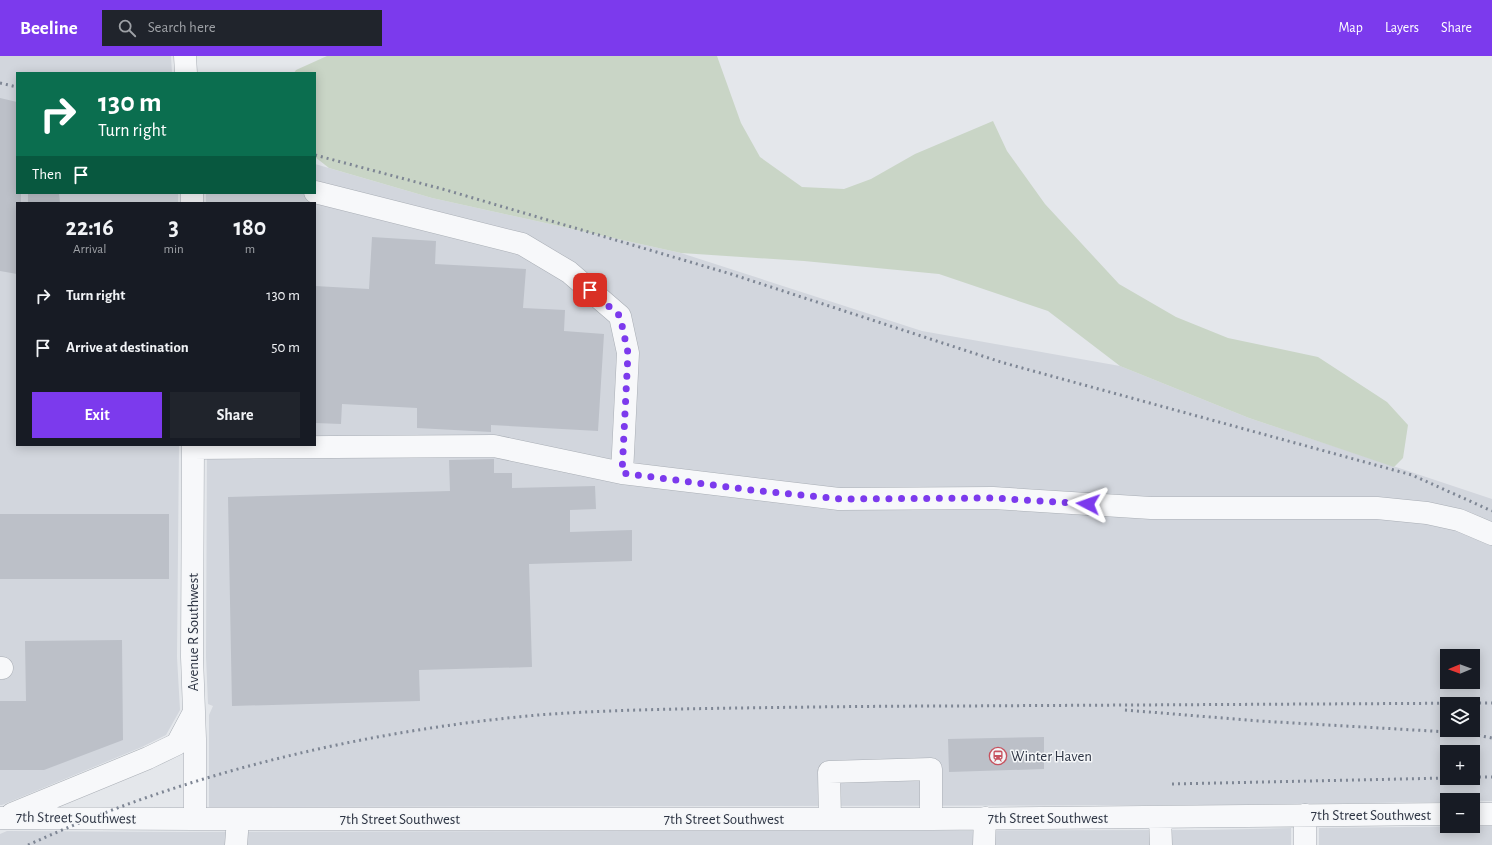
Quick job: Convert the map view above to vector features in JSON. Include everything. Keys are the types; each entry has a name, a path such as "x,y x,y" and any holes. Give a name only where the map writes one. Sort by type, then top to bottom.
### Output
{"street":[{"path":"185,56 186,72"},
{"path":"316,192 522,244 569,272 620,316 628,353 622,473"},
{"path":"193,446 494,446 622,473 751,490 840,499 993,498 1151,508 1377,508 1427,513 1459,520 1492,534"},
{"name":"Avenue R Southwest","path":"193,446 192,657 195,819"},
{"path":"2,818 148,758 177,744 194,712"},
{"path":"830,819 829,772 931,769 931,819"},
{"name":"7th Street Southwest","path":"2,818 931,819 1160,818 1440,814"},
{"path":"1480,814 1492,814"},
{"path":"1305,815 1305,845"},
{"path":"984,845 985,818"},
{"path":"1160,818 1161,845"},
{"path":"236,845 238,819"}],"shaded area":[{"path":"0,56 171,56 172,72 16,72 16,194 178,194 178,202 16,202 16,446 179,446 177,657 180,710 166,735 142,747 0,805"},
{"path":"316,164 432,198 681,253 922,331 1120,366 1249,418 1492,499 1492,801 1480,801 1480,793 1440,793 1440,802 1206,805 209,807 209,715 213,706 208,704 206,657 207,446 316,446 316,202 206,202 206,194 316,194"},
{"path":"1480,826 1492,826 1492,845 1319,845 1319,828 1440,827 1440,833 1480,833"},
{"path":"1291,828 1291,845 0,845 0,834 7,831 1206,830"}],"green space":[{"path":"327,56 717,56 741,123 760,157 802,187 844,189 871,179 915,154 993,121 1007,151 1045,204 1119,284 1176,317 1228,338 1318,357 1387,402 1408,425 1403,458 1394,467 1249,418 1120,366 1048,311 939,274 804,261 681,253 432,198 329,168 316,158 316,72 295,72 296,70"}],"building":[{"path":"0,98 16,102 16,194 21,194 21,202 16,202 16,274 0,271"},
{"path":"28,194 59,194 60,202 28,202"},
{"path":"372,237 436,241 435,264 526,269 523,308 565,310 564,331 604,334 598,431 491,425 491,432 417,428 417,408 342,404 341,424 316,423 316,286 369,289"},
{"path":"494,459 494,473 512,473 512,488 595,486 596,509 570,510 570,532 632,530 632,561 529,564 532,667 419,670 420,701 232,706 228,497 450,491 449,460"},
{"path":"0,514 169,514 169,579 0,579"},
{"path":"122,640 123,740 44,770 0,770 0,701 26,701 25,641"},
{"path":"1044,737 1044,769 949,772 948,739"}],"railway":[{"path":"0,83 16,87"},
{"path":"316,155 446,190 731,274 1004,363 1412,475 1492,511"},
{"path":"28,845 89,819 151,796 214,776 277,759 342,744 407,732 472,722 538,715 638,710 793,707 1492,703"},
{"path":"1125,710 1259,721 1466,733 1492,738"},
{"path":"1480,777 1492,777"},
{"path":"1172,784 1440,778"}],"place":[{"name":"Winter Haven","path":"998,756"}],"route":[{"path":"590,290 620,316 628,353 622,473 751,490 840,499 993,498 1088,504"}]}
